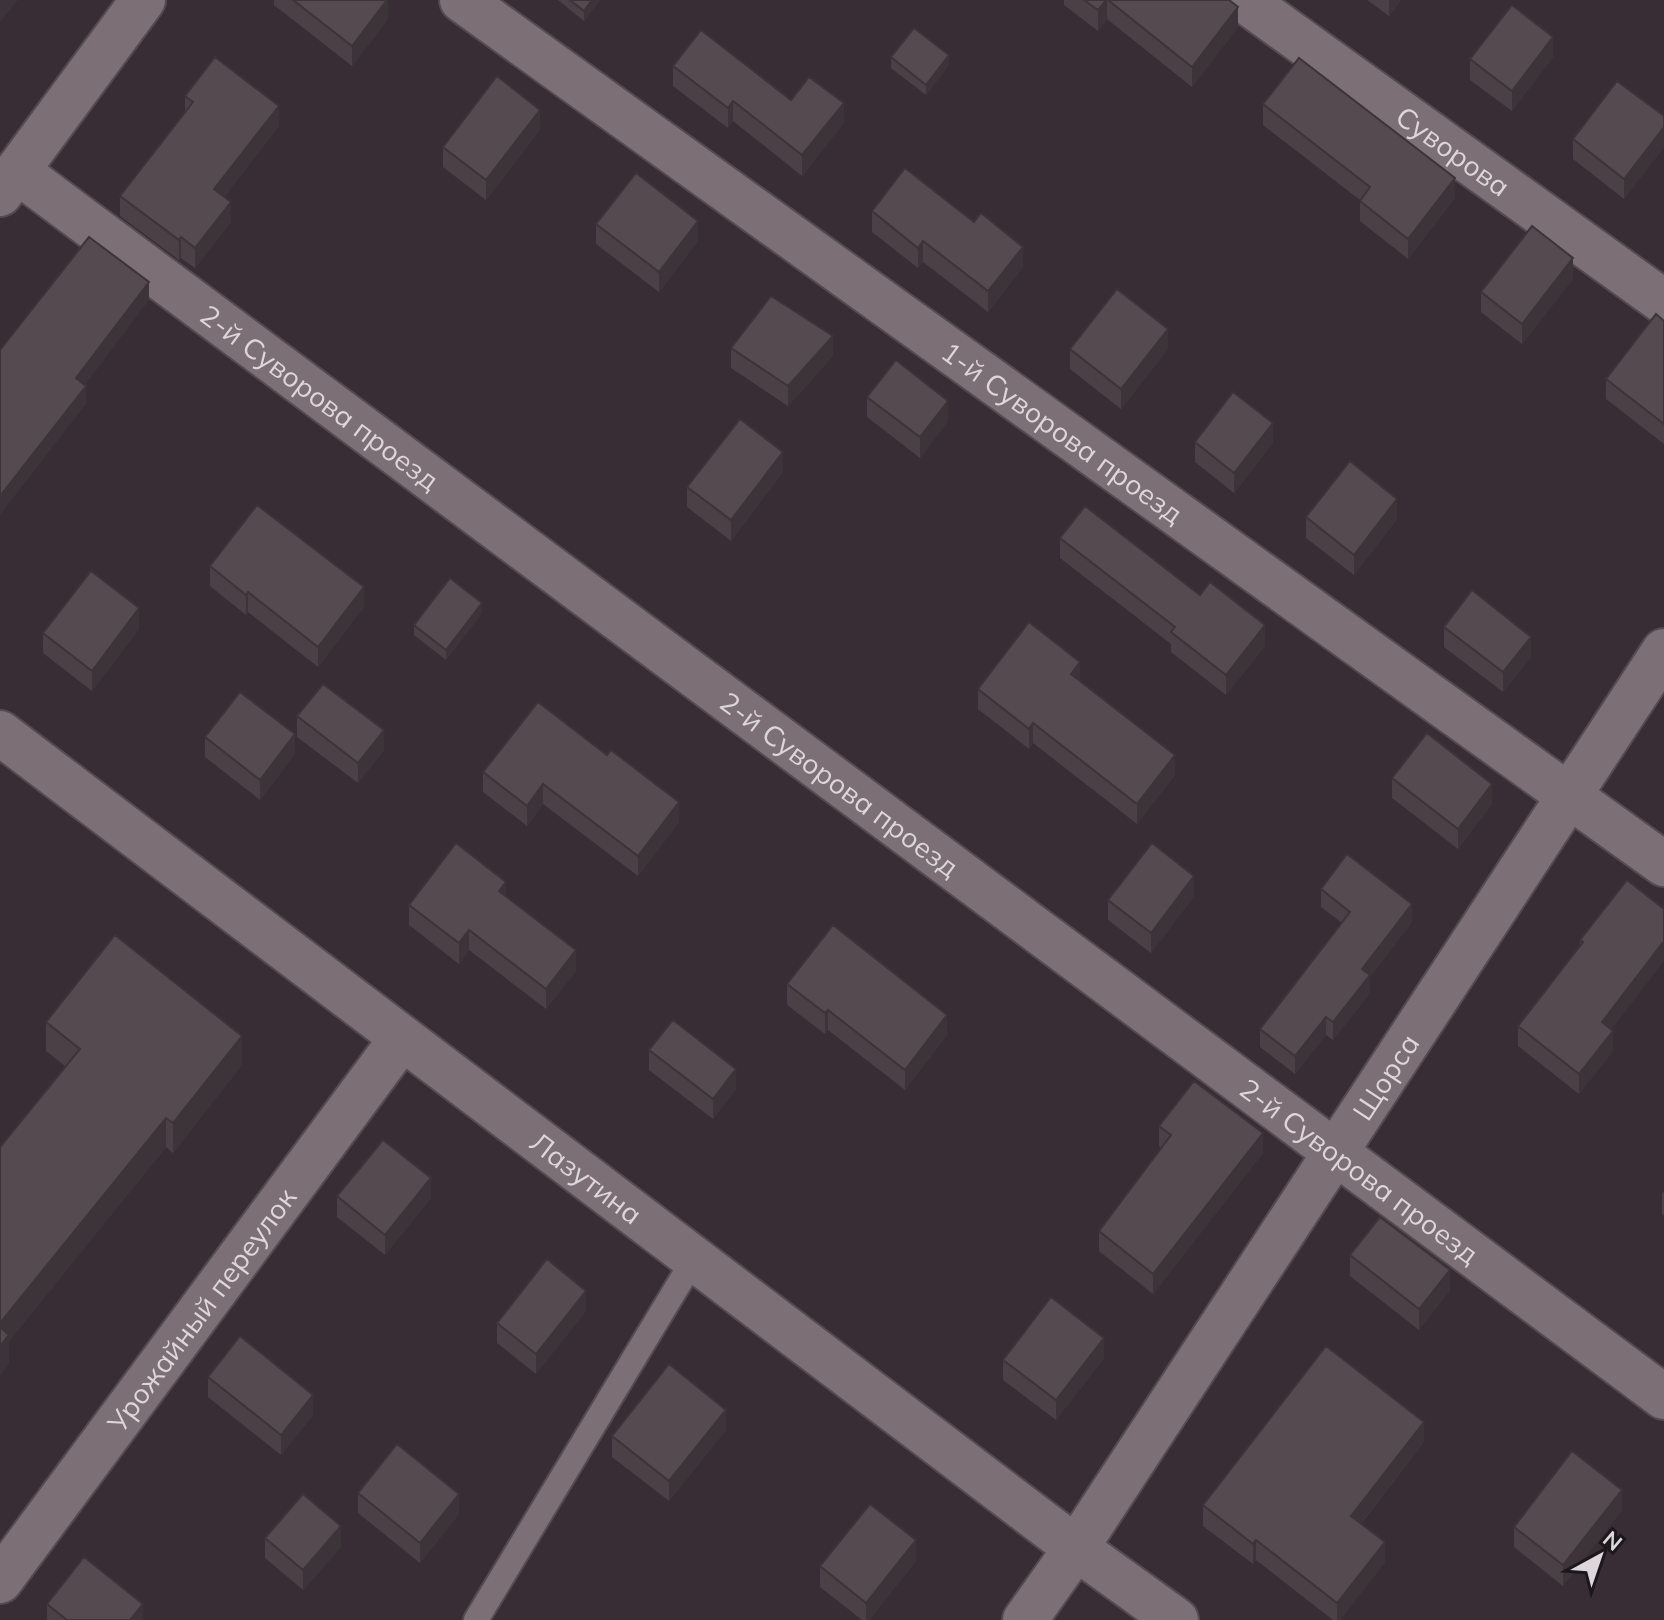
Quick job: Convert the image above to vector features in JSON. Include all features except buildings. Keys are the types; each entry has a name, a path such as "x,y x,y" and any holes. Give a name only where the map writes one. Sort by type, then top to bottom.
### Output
{"street":[{"path":"9,183 143,0"},
{"name":"1-й Суворова проезд","path":"462,0 1664,864"},
{"name":"Суворова","path":"1244,0 1664,302"},
{"name":"2-й Суворова проезд","path":"9,183 1335,1152 1664,1397"},
{"name":"Щорса","path":"1025,1620 1076,1548 1664,651"},
{"name":"Лазутина","path":"0,733 1076,1548 1176,1620"},
{"name":"Урожайный переулок","path":"0,1581 402,1038"}],"lane":[{"path":"476,1620 694,1259"}]}
